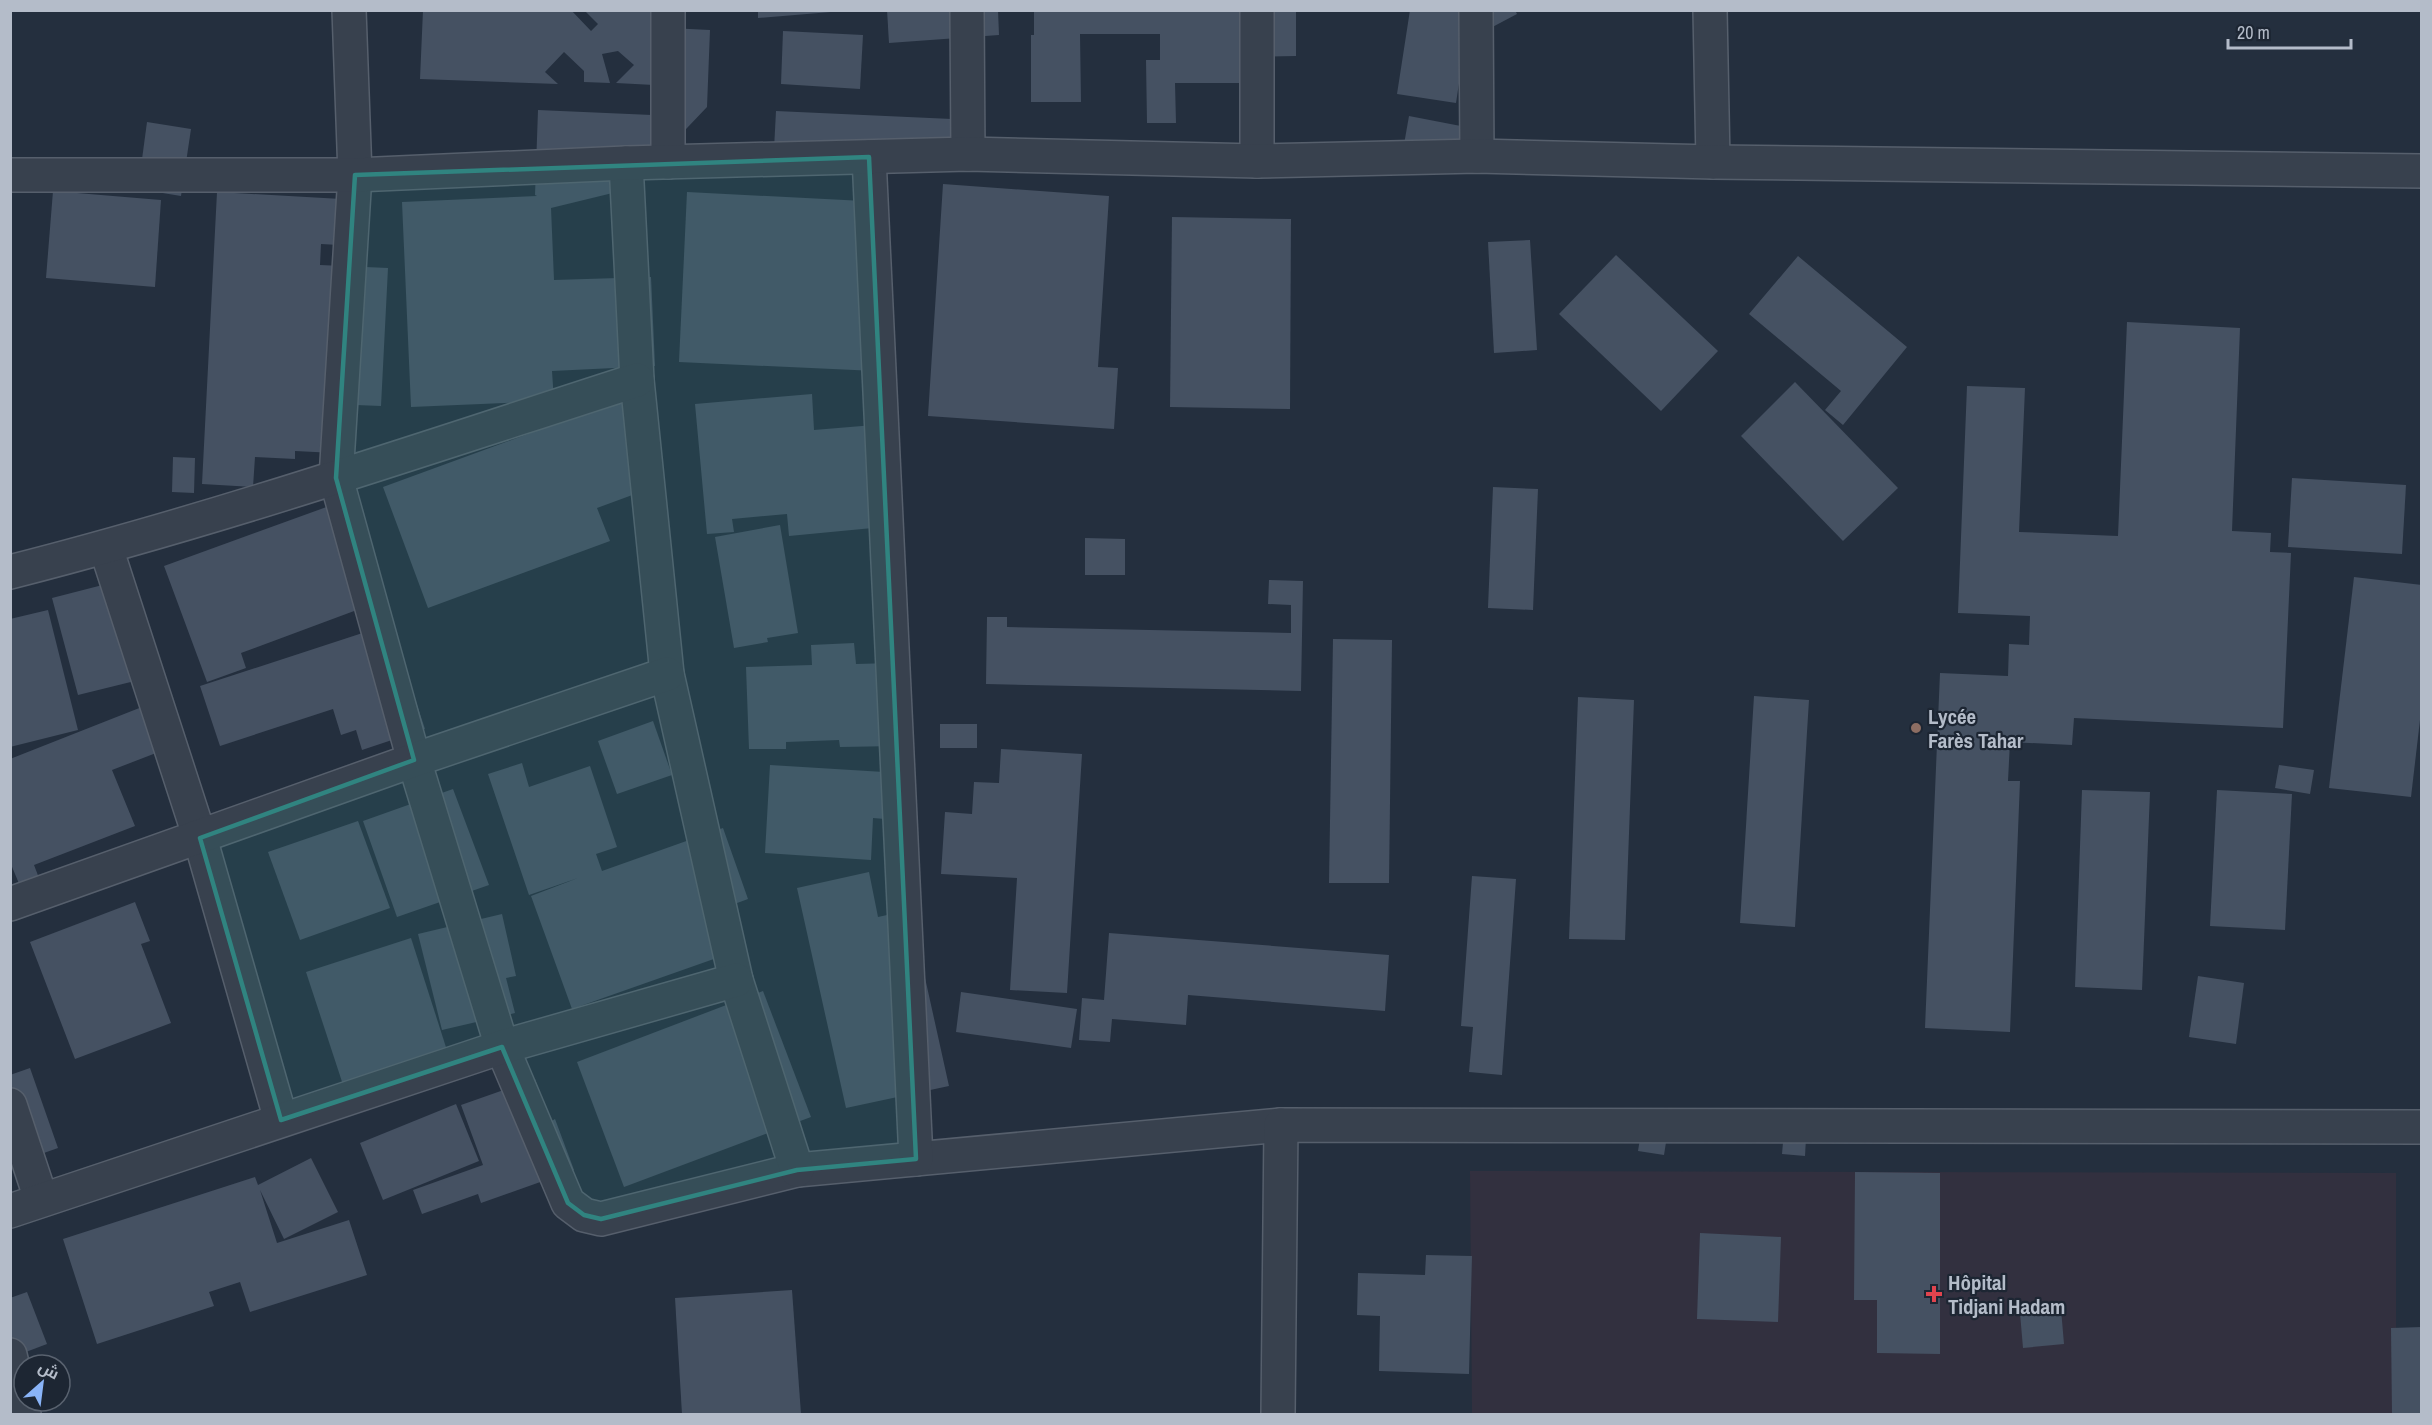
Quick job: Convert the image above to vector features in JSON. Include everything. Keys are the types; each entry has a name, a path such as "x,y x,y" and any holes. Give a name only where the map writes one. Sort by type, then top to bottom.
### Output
{"street":[{"path":"349,10 355,175 336,478 414,760 502,1047 568,1203 584,1215 601,1219 797,1170 1281,1125 2421,1127"},
{"path":"668,10 668,162"},
{"path":"967,10 968,154"},
{"path":"1257,10 1257,161"},
{"path":"1476,10 1477,156"},
{"path":"1710,10 1713,162"},
{"path":"10,175 355,175 626,163 968,154 1257,161 1477,156 1713,162 2421,171"},
{"path":"869,157 916,1159"},
{"path":"626,163 637,380 667,674 736,980 797,1170"},
{"path":"10,572 106,548 336,478 637,380"},
{"path":"106,548 200,838 281,1120"},
{"path":"10,904 414,760 667,674"},
{"path":"10,1210 502,1047 736,980"},
{"path":"10,1105 40,1199"},
{"path":"1278,1414 1281,1125"},
{"path":"10,1355 24,1414"}],"highlighted area":[{"path":"869,157 916,1159 797,1170 601,1219 584,1215 568,1203 502,1047 281,1120 200,838 414,760 336,478 355,175"}],"shaded area":[{"name":"Hôpital Tidjani Hadam","path":"1470,1171 2396,1173 2396,1414 1472,1414"}],"building":[{"path":"423,10 571,10 591,31 598,24 584,10 685,10 669,28 710,30 707,107 629,189 551,208 554,280 651,277 655,366 552,371 554,401 411,407 402,202 537,196 535,195 538,110 652,115 654,85 616,83 634,65 618,51 602,54 610,83 584,82 584,71 564,52 545,72 558,84 420,79"},
{"path":"758,10 831,10 831,12 758,18"},
{"path":"887,10 998,10 999,35 889,43"},
{"path":"1034,10 1296,10 1296,56 1241,57 1241,83 1175,83 1176,123 1147,123 1146,60 1160,60 1160,34 1080,34 1081,102 1031,102 1031,35 1034,35"},
{"path":"1410,10 1515,10 1517,14 1483,32 1467,30 1456,103 1397,94"},
{"path":"783,31 863,35 860,89 781,84"},
{"path":"776,111 974,120 972,158 774,149"},
{"path":"1409,116 1466,127 1460,161 1403,150"},
{"path":"147,122 191,129 181,196 138,189"},
{"path":"943,184 1109,196 1098,367 1118,368 1114,429 928,416"},
{"path":"53,191 161,200 155,287 46,278"},
{"path":"217,192 359,200 356,246 321,244 320,265 388,268 381,406 356,405 354,454 295,451 295,459 255,457 253,487 202,484"},
{"path":"687,192 883,202 876,371 679,362"},
{"path":"1172,217 1291,219 1290,409 1170,407"},
{"path":"1530,240 1537,350 1494,353 1488,242"},
{"path":"1616,255 1718,351 1661,411 1559,314"},
{"path":"1798,256 1907,347 1843,425 1825,410 1841,391 1749,314"},
{"path":"2127,322 2240,328 2232,531 2271,533 2270,552 2291,553 2283,728 2074,718 2072,745 2010,742 2008,781 2020,781 2010,1032 1925,1028 1940,673 2008,676 2009,644 2029,645 2030,616 1958,613 1967,386 2025,388 2019,532 2118,536"},
{"path":"1795,382 1898,488 1843,541 1741,436"},
{"path":"812,394 814,430 874,425 883,527 789,536 787,514 732,519 734,532 707,534 695,404"},
{"path":"621,400 654,487 597,508 610,541 428,608 383,487"},
{"path":"173,457 195,458 194,493 172,492"},
{"path":"2292,478 2406,485 2402,554 2288,547"},
{"path":"1493,487 1538,489 1533,610 1488,608"},
{"path":"343,501 381,601 241,653 246,668 207,682 164,566"},
{"path":"780,525 798,633 767,638 768,642 734,648 715,537"},
{"path":"1085,538 1125,539 1125,575 1085,575"},
{"path":"2354,577 2422,585 2422,703 2411,797 2329,788"},
{"path":"122,580 147,678 78,695 52,598"},
{"path":"1269,580 1303,581 1301,691 986,684 987,617 1007,617 1007,627 1291,633 1291,605 1268,604"},
{"path":"48,610 78,730 10,747 10,619"},
{"path":"390,624 425,729 362,750 356,730 341,735 333,709 220,746 200,686"},
{"path":"1333,639 1392,640 1389,883 1329,883"},
{"path":"854,643 856,664 893,663 896,746 840,747 839,740 786,742 786,749 749,749 746,667 812,665 811,645"},
{"path":"1754,696 1809,700 1795,927 1740,923"},
{"path":"1578,697 1634,700 1625,940 1569,939"},
{"path":"152,703 169,748 112,770 135,826 34,865 39,878 20,886 10,862 10,759"},
{"path":"653,721 672,775 617,794 598,741"},
{"path":"940,724 977,724 977,748 940,748"},
{"path":"1001,749 1082,754 1067,993 1010,990 1017,878 941,874 945,812 972,814 974,782 999,783"},
{"path":"522,763 529,787 590,766 617,847 596,854 602,871 723,828 748,899 729,906 745,948 572,1009 531,896 578,878 529,895 488,774"},
{"path":"770,765 900,773 897,820 873,818 871,860 765,853"},
{"path":"2279,765 2314,770 2310,794 2275,788"},
{"path":"453,789 489,885 397,917 363,821"},
{"path":"2082,790 2150,792 2142,990 2075,987"},
{"path":"2217,790 2292,794 2285,930 2210,926"},
{"path":"358,821 390,908 300,940 268,852"},
{"path":"869,872 878,917 910,910 949,1086 846,1108 797,888"},
{"path":"1472,876 1516,879 1502,1075 1469,1072 1473,1027 1461,1026"},
{"path":"135,902 150,941 141,944 171,1023 75,1059 30,942"},
{"path":"502,914 516,976 506,978 515,1013 442,1030 418,934"},
{"path":"1109,933 1389,955 1385,1011 1188,995 1186,1025 1112,1019 1110,1042 1079,1040 1082,998 1104,1000"},
{"path":"411,938 452,1066 348,1100 306,972"},
{"path":"2198,976 2244,983 2236,1044 2189,1037"},
{"path":"763,991 811,1117 624,1187 577,1062"},
{"path":"961,992 1077,1009 1071,1048 956,1032"},
{"path":"30,1068 58,1148 10,1165 10,1075"},
{"path":"535,1079 550,1122 555,1119 574,1170 481,1203 478,1194 422,1214 413,1190 483,1165 461,1105"},
{"path":"456,1104 479,1161 383,1200 360,1143"},
{"path":"1643,1119 1669,1123 1664,1155 1638,1151"},
{"path":"1785,1119 1807,1121 1805,1156 1782,1154"},
{"path":"311,1158 338,1212 284,1239 260,1190 277,1243 349,1220 367,1275 250,1312 240,1282 209,1292 214,1306 97,1344 63,1239 255,1177 258,1185"},
{"path":"1855,1172 1940,1173 1940,1354 1877,1353 1877,1300 1854,1300"},
{"path":"1700,1233 1781,1237 1778,1322 1697,1319"},
{"path":"1426,1255 1472,1256 1469,1374 1379,1371 1380,1316 1357,1315 1358,1273 1425,1275"},
{"path":"792,1290 801,1414 682,1414 675,1298"},
{"path":"27,1292 47,1344 23,1353 12,1353 10,1358 10,1298"},
{"path":"2061,1309 2064,1344 2023,1348 2020,1313"},
{"path":"2422,1327 2422,1414 2392,1414 2391,1328"}],"place":[{"name":"Lycée Farès Tahar","path":"1916,728"},
{"name":"Hôpital Tidjani Hadam","path":"1934,1294"}]}
